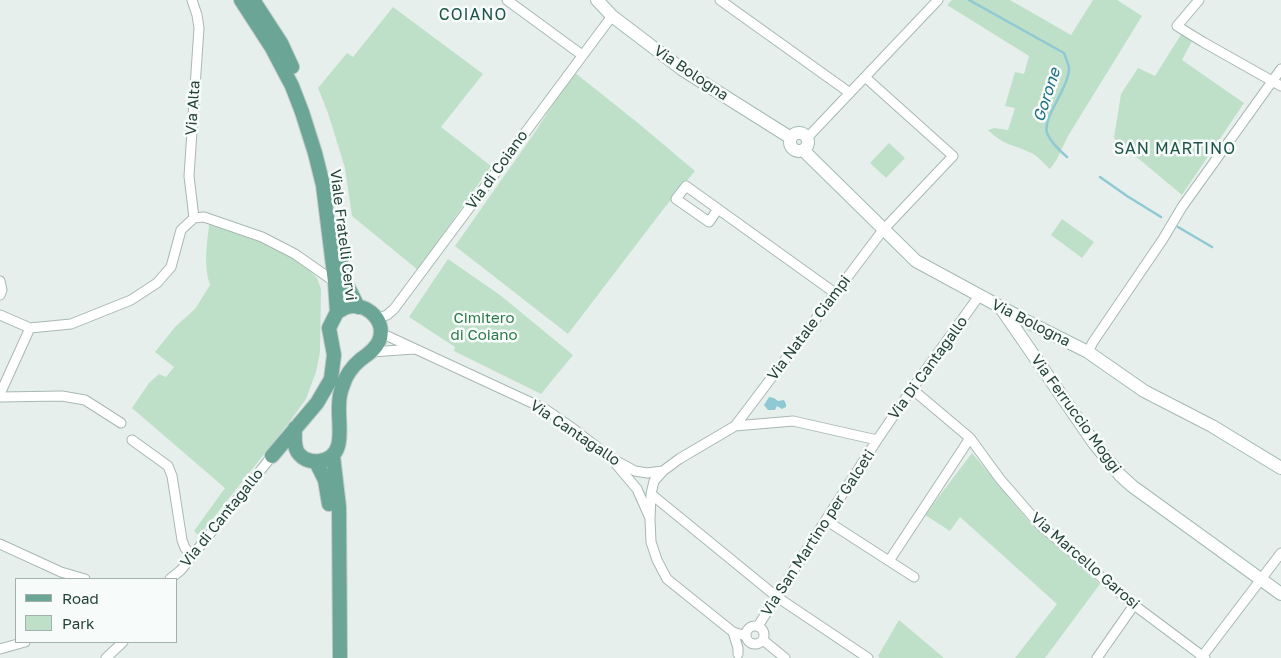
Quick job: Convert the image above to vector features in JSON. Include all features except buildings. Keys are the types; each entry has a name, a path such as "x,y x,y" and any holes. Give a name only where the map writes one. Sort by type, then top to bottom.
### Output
{"main road":[{"name":"Viale Fratelli Cervi","path":"241,0 272,48 288,78 307,128 323,186 335,282 337,312 329,328 334,355 331,379 317,403 272,456"},
{"name":"Viale Fratelli Cervi","path":"253,0 284,51 300,84 315,126 323,152 335,213 343,277 358,307"},
{"name":"Viale Fratelli Cervi","path":"337,312 348,307 358,307 378,318"},
{"path":"295,428 294,443 298,454 306,460 316,462 326,460 338,450 340,442 339,406 344,383 350,371 378,343 381,333 378,318"},
{"path":"272,456 298,454"},
{"path":"332,456 339,507 340,658"},
{"path":"316,462 328,491 332,534 331,658"}],"street":[{"name":"Via Alta","path":"192,0 197,16 198,28 189,176 194,218"},
{"path":"507,0 582,55"},
{"name":"Via Bologna","path":"597,0 612,16 683,70 791,138 792,147 797,150 805,144 883,230 916,261 1088,352 1144,391 1212,426 1281,468"},
{"path":"720,0 850,93"},
{"path":"805,144 850,93 938,0"},
{"path":"1199,0 1177,26 1281,86"},
{"name":"Via di Coiano","path":"378,318 387,315 394,309 612,16"},
{"path":"1088,352 1182,207 1281,69"},
{"name":"Via Natale Ciampi","path":"735,426 883,230 953,156 865,77"},
{"path":"718,209 709,222 676,199 686,186 835,293"},
{"path":"0,315 30,328 71,324 131,300 157,283 171,267 181,230 194,218 204,217 262,237 295,254 335,282"},
{"path":"0,281 2,290 0,295"},
{"name":"Via Di Cantagallo","path":"877,440 980,296"},
{"name":"Via Ferruccio Moggi","path":"1000,306 1094,443 1120,475 1132,486 1281,594"},
{"path":"1022,339 1025,329 1032,324"},
{"path":"30,328 0,396 62,396 85,400 121,424"},
{"name":"Via Cantagallo","path":"381,333 545,410 611,458 635,471 647,473 663,471"},
{"name":"Via Cantagallo","path":"371,352 418,349"},
{"name":"Via Marcello Garosi","path":"912,389 970,438 1000,479 1039,524 1134,605 1203,657"},
{"path":"785,658 760,642 752,643 733,632 667,579 657,560 652,542 650,519 651,494 654,481 663,471 679,459 735,426 793,421 877,440"},
{"path":"889,561 970,438"},
{"path":"132,440 168,466 172,476 182,540 185,548 192,556"},
{"name":"Via San Martino per Galceti","path":"758,626 877,440"},
{"name":"Via di Cantagallo","path":"171,578 181,570 272,456"},
{"path":"611,458 637,489 650,519"},
{"path":"651,494 778,597 868,658"},
{"path":"826,521 914,577"},
{"path":"0,544 61,572 82,578"},
{"path":"1203,657 1281,553"},
{"path":"177,578 181,570"},
{"path":"1097,658 1134,605"},
{"path":"737,656 749,628 758,626 764,632 760,642"},
{"path":"733,632 737,656"},
{"path":"760,642 780,658"},
{"path":"0,649 21,643"},
{"path":"106,658 122,643"}],"green space":[{"path":"952,0 1010,0 1071,35 1093,0 1117,0 1142,16 1068,136 1050,169 1034,154 1004,142 988,130 994,128 1008,130 1015,108 1005,106 1015,72 1024,74 1029,56 947,5"},
{"path":"393,7 483,74 441,127 491,166 418,270 352,216 345,168 318,88 347,53 353,57"},
{"path":"1182,33 1192,41 1182,60 1244,103 1182,195 1114,138 1121,94 1138,68 1155,76"},
{"path":"574,72 695,171 665,207 568,334 455,246 533,135"},
{"path":"889,143 905,158 886,178 870,163"},
{"path":"1062,219 1094,242 1082,258 1051,235"},
{"path":"212,223 275,247 309,268 317,278 321,289 320,352 316,372 306,399 199,536 194,531 225,488 132,408 149,383 159,374 166,377 174,367 155,352 175,327 195,309 210,285 206,255 209,225"},
{"name":"Cimitero di Coiano","path":"448,259 500,295 573,355 541,394 454,351 455,347 409,317"},
{"path":"972,453 1031,524 1100,584 1045,658 1015,658 1057,604 960,517 950,531 925,515"},
{"path":"899,620 944,658 880,658 878,656"}],"water":[{"path":"769,397 778,401 784,400 786,407 782,409 777,406 775,410 768,410 764,405"}],"waterway":[{"name":"Gorone","path":"969,0 1064,53 1069,68 1068,76 1048,119 1047,133 1067,157"},
{"name":"Gorone","path":"1100,177 1161,217"},
{"name":"Gorone","path":"1178,227 1212,247"}],"district":[{"name":"COIANO","path":"473,15"},
{"name":"SAN MARTINO","path":"1175,149"}]}
